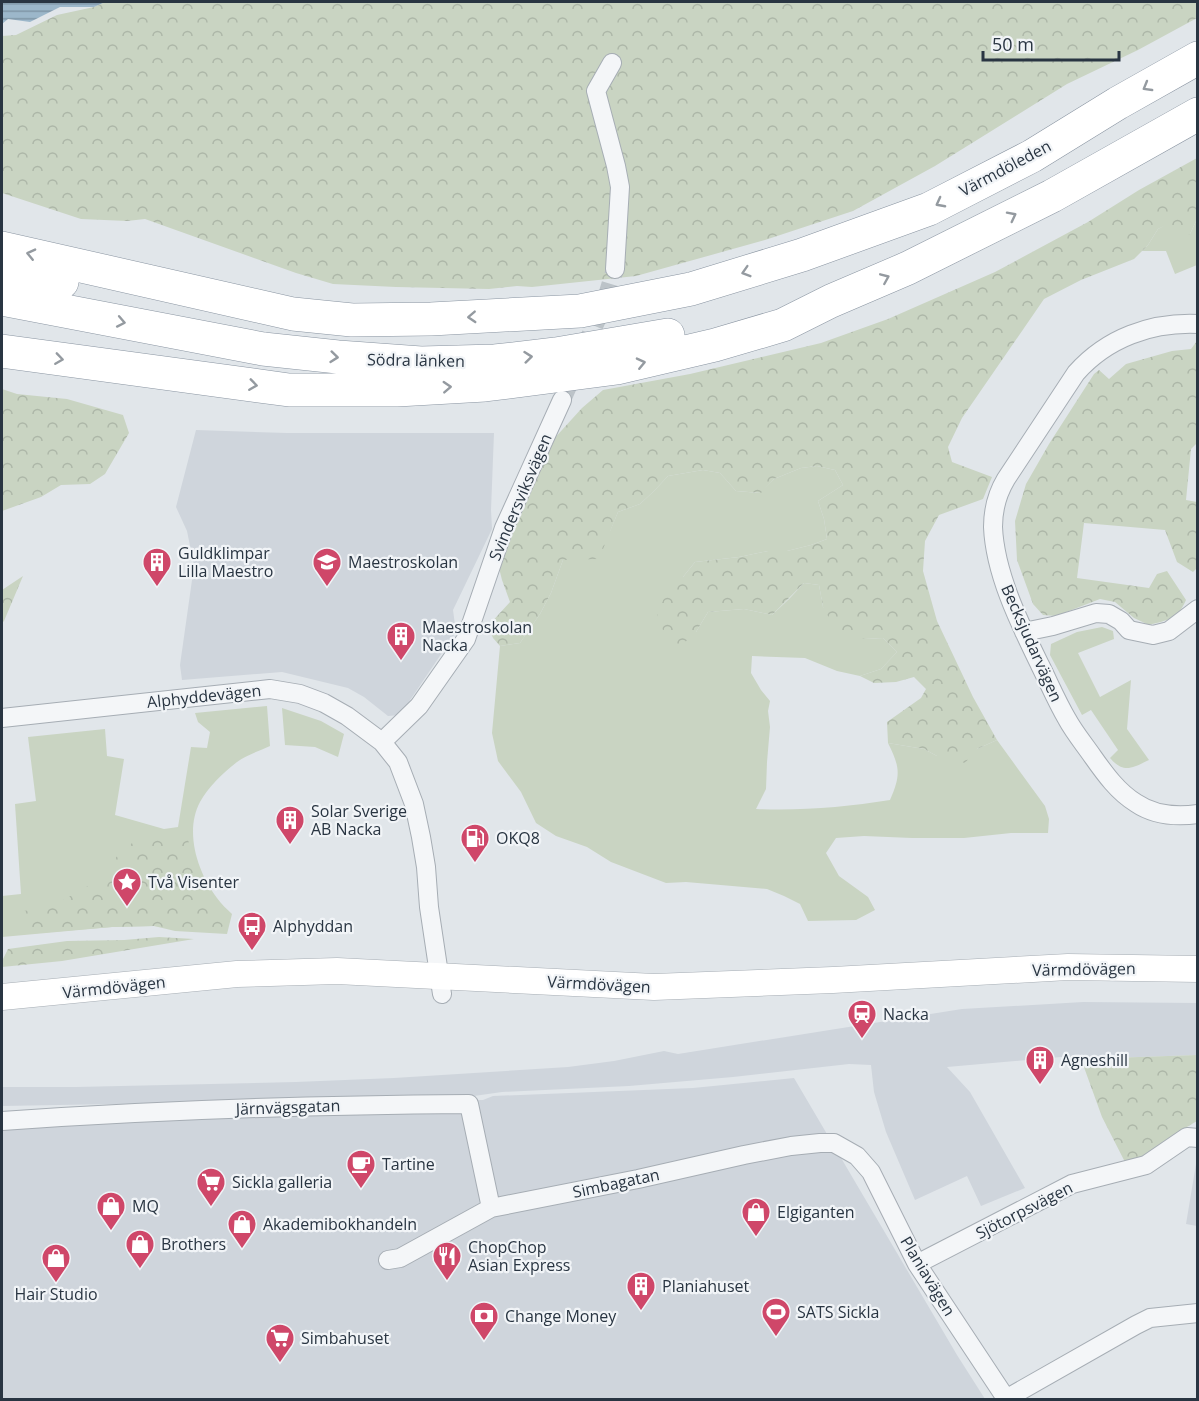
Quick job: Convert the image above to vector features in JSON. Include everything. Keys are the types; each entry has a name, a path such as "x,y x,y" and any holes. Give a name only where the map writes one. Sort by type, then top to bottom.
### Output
{"highway":[{"name":"Värmdöleden","path":"293,314 352,320 431,319 580,311 690,289 802,255 929,209 1032,156 1197,58"},
{"path":"2,351 289,390 397,390 485,385 617,368 783,325 831,301 908,268 1041,201 1197,114"},
{"path":"2,248 293,314"},
{"path":"2,272 190,303 293,314"},
{"name":"Södra länken","path":"2,299 263,349 421,363 495,360 556,354 698,330 831,301"}],"main road":[{"name":"Värmdövägen","path":"2,997 237,974 337,971 441,985 654,987 1068,967 1197,969"}],"street":[{"path":"612,63 596,91 620,187 615,269"},
{"name":"Becksjudarvägen","path":"1197,324 1175,323 1136,333 1120,339 1088,360 1076,373 1005,479 997,497 994,513 994,537 1015,611 1068,721 1104,772 1122,792 1143,808 1165,815 1197,814"},
{"name":"Svindersviksvägen","path":"382,742 419,706 466,639 504,528 562,400"},
{"path":"1024,632 1096,613 1109,614 1129,630 1153,636 1169,631 1197,609"},
{"name":"Alphyddevägen","path":"2,718 270,689 300,694 324,703 346,716 382,742 398,762 414,804 426,867 429,907 441,985"},
{"name":"Järnvägsgatan","path":"2,1121 220,1109 469,1104 491,1208"},
{"name":"Sjötorpsvägen","path":"917,1264 1072,1184 1146,1165 1187,1137 1197,1138"},
{"name":"Simbagatan","path":"388,1260 400,1258 491,1208 791,1146 834,1143 852,1153"},
{"name":"Planiavägen","path":"852,1153 871,1172 917,1264 1006,1399 1150,1318 1197,1313"}],"shaded area":[{"name":"Maestroskolan","path":"196,430 287,433 494,433 492,529 453,610 456,632 400,715 388,716 364,697 348,688 282,672 182,680 180,665 194,566 187,531 176,507"},
{"path":"1083,1002 1197,1003 1197,1055 1081,1059 1061,1057 947,1067 970,1092 1025,1188 981,1206 967,1176 915,1200 886,1132 874,1092 871,1065 849,1064 733,1077 629,1086 502,1092 460,1098 2,1106 2,1087 296,1082 568,1067 664,1051 678,1054 962,1009"},
{"path":"794,1078 985,1399 2,1399 2,1113 257,1104 483,1100 493,1096 693,1088"},
{"path":"1197,1158 1197,1226 1186,1224"}],"green space":[{"path":"105,2 1197,2 1197,18 1138,50 1067,84 935,166 853,211 765,240 636,276 489,289 333,284 145,219 127,221 81,219 2,193 2,36 16,35 57,15 94,7"},
{"path":"1197,158 1197,219 1190,234 1179,238 1169,224 1158,229 1148,245 1134,259 1081,280 1044,299 962,418 948,447 952,462 992,477 983,499 939,515 925,541 923,571 937,621 973,697 997,740 977,749 965,763 937,756 924,749 888,743 887,722 921,698 926,689 914,677 896,682 874,683 860,676 881,669 897,652 883,638 865,639 835,629 823,607 819,585 804,583 772,615 744,609 708,612 696,632 682,645 667,641 657,614 664,598 695,562 768,551 787,551 827,539 818,501 843,485 835,470 817,466 801,468 774,479 761,493 736,491 720,473 703,470 668,476 640,504 618,512 599,559 563,560 551,593 520,643 500,646 493,638 488,626 510,602 497,560 552,441 582,408 603,390 690,374 821,343 888,319 995,272 1088,222"},
{"path":"1197,219 1197,265 1175,274 1166,251 1142,251 1158,229 1169,223 1190,234"},
{"path":"1197,341 1197,443 1191,449 1186,500 1197,502 1197,568 1193,572 1177,562 1165,530 1084,523 1077,578 1149,588 1157,574 1167,571 1186,600 1183,606 1172,618 1149,625 1134,618 1115,602 1100,599 1056,616 1043,615 1033,604 1017,560 1015,521 1026,484 1094,374 1099,370 1109,379 1126,364 1172,351 1191,349"},
{"path":"2,389 17,394 67,399 123,415 129,433 105,474 90,484 61,485 41,497 2,511"},
{"path":"817,466 835,470 843,485 818,501 827,539 787,551 768,551 695,562 683,577 696,632 708,612 744,609 772,615 804,583 819,585 823,607 865,639 883,638 897,652 881,669 860,676 837,671 805,658 752,656 751,673 770,701 766,789 756,809 823,808 890,800 898,771 888,743 924,749 937,756 977,749 997,740 1045,806 1049,819 1048,833 1011,833 964,838 864,836 836,838 826,853 839,876 868,897 875,910 856,920 808,921 800,904 767,889 686,882 666,883 611,862 587,847 556,836 536,823 521,792 498,761 492,733 500,646 520,643 551,593 563,560 610,531 618,512 640,504 668,476 703,470 720,473 736,491 760,493 774,479 801,468"},
{"path":"23,576 4,621 2,623 2,590"},
{"path":"1102,627 1113,631 1114,639 1078,653 1100,697 1131,680 1127,729 1149,760 1133,767 1124,768 1110,758 1118,750 1091,710 1082,715 1050,655 1051,644 1077,632"},
{"path":"267,706 270,746 241,760 216,780 200,802 195,814 193,839 199,865 210,888 232,914 227,934 175,931 154,926 112,927 2,937 2,896 21,894 15,804 36,801 28,737 105,729 107,756 124,759 115,815 164,829 178,827 191,747 207,748 210,732 198,722 195,713"},
{"path":"282,708 321,721 344,734 338,757 315,747 285,745"},
{"path":"141,837 188,838 192,862 199,882 210,900 228,916 220,931 154,926 15,935 21,911 48,909 98,880 122,850"},
{"path":"159,937 194,939 62,961 2,967 2,961 8,949 67,941"},
{"path":"1197,1055 1197,1121 1175,1134 1148,1157 1126,1164 1102,1117 1081,1059"}],"water":[{"path":"2,2 105,2 94,7 60,7 30,22 8,19 2,24"}],"tunnel":[{"path":"562,400 606,299 615,269"}],"place":[{"name":"Guldklimpar Lilla Maestro","path":"157,588"},
{"name":"Maestroskolan","path":"327,588"},
{"name":"Maestroskolan Nacka","path":"401,662"},
{"name":"Solar Sverige AB Nacka","path":"290,846"},
{"name":"OKQ8","path":"475,864"},
{"name":"Två Visenter","path":"127,908"},
{"name":"Alphyddan","path":"252,952"},
{"name":"Nacka","path":"862,1040"},
{"name":"Agneshill","path":"1040,1086"},
{"name":"Tartine","path":"361,1190"},
{"name":"Sickla galleria","path":"211,1208"},
{"name":"MQ","path":"111,1232"},
{"name":"Elgiganten","path":"756,1238"},
{"name":"Akademibokhandeln","path":"242,1250"},
{"name":"Brothers","path":"140,1270"},
{"name":"ChopChop Asian Express","path":"447,1282"},
{"name":"Hair Studio","path":"56,1284"},
{"name":"Planiahuset","path":"641,1312"},
{"name":"SATS Sickla","path":"776,1338"},
{"name":"Change Money","path":"484,1342"},
{"name":"Simbahuset","path":"280,1364"}]}
